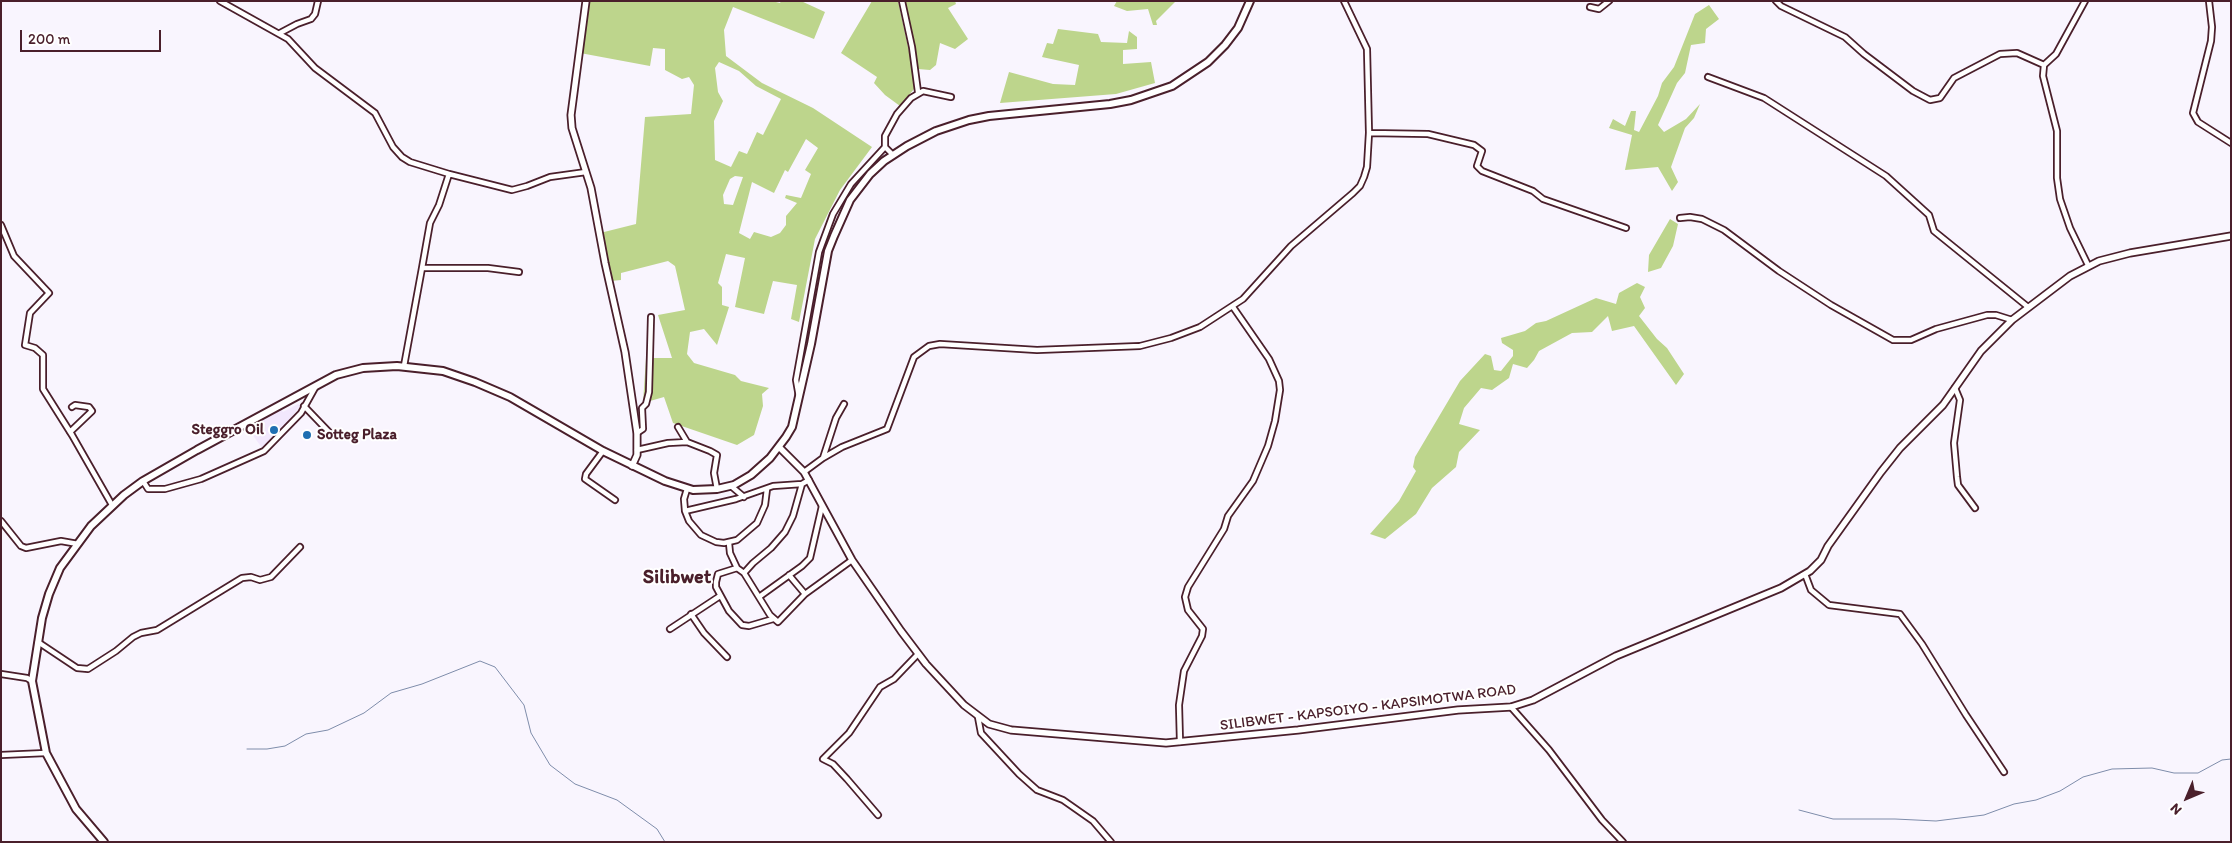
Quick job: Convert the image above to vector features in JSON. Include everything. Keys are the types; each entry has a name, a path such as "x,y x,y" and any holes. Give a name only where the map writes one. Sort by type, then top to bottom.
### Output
{"main road":[{"path":"104,842 89,827 74,806 46,753 32,681 38,642 49,594 60,568 112,505 143,482 336,375 363,368 404,366 442,370 510,397 632,466 687,489 717,489 731,486 751,475 779,447 792,427 800,399 824,271 834,236 841,217 870,174 892,154 936,131 969,120 989,116 1117,102 1172,86 1208,62 1225,45 1238,28 1250,1"}],"street":[{"path":"220,1 280,33 315,68 375,113 393,147 402,157 410,162 512,190 550,177 586,172"},
{"path":"280,33 296,24 311,19 315,14 318,1"},
{"path":"586,1 571,115 572,128 586,172 625,352 638,433 638,450 632,466"},
{"path":"902,1 912,47 918,92"},
{"path":"804,472 823,458 860,438 887,428 914,358 930,346 940,344 1037,350 1140,346 1184,334 1200,327 1233,307 1251,291 1291,246 1360,186 1367,167 1369,133 1367,49 1344,1"},
{"path":"1590,7 1599,9 1610,1"},
{"path":"1776,1 1781,6 1832,29 1845,37 1913,91 1934,101 1940,98 1954,78 2000,54 2017,53 2044,65"},
{"path":"2085,1 2056,54 2044,65 2045,88 2057,130 2057,178 2060,199 2070,228 2088,265"},
{"path":"2208,1 2212,27 2211,41 2192,113 2198,122 2231,143"},
{"path":"1708,77 1764,98 1886,176 1930,215 1934,231 2028,307"},
{"path":"800,399 796,390 796,380 814,272 821,245 833,214 851,184 885,147 885,136 888,127 901,108 918,92 929,91 951,97"},
{"path":"1369,133 1428,134 1474,145 1482,151 1477,166 1482,171 1533,192 1542,199 1626,228"},
{"path":"885,147 892,154"},
{"path":"404,366 430,223 440,205 450,174"},
{"path":"1680,218 1702,219 1724,230 1779,271 1831,305 1893,340 1910,340 1936,329 1987,315 1996,315 2012,320"},
{"path":"1,224 14,256 49,293 30,313 26,345 35,348 43,355 43,390 70,432 112,505"},
{"name":"SILIBWET - KAPSOIYO - KAPSIMOTWA ROAD","path":"779,447 804,472 852,560 883,607 918,654 964,705 989,724 1011,730 1139,742 1180,742 1308,729 1458,710 1510,707 1533,700 1616,656 1780,588 1805,574 1821,560 1828,546 1900,448 1943,405 1981,351 2028,307 2088,265 2130,253 2231,236"},
{"path":"422,268 488,268 519,272"},
{"path":"1180,742 1179,705 1184,671 1202,636 1203,629 1188,610 1185,597 1188,587 1224,529 1228,516 1252,481 1268,446 1276,421 1280,390 1279,381 1269,359 1233,307"},
{"path":"638,433 643,429 642,408 646,404 649,392 651,317"},
{"path":"143,482 148,489 165,489 201,479 264,451 304,406 316,385"},
{"path":"1955,388 1960,400 1954,443 1958,485 1976,508"},
{"path":"823,458 836,418 844,404"},
{"path":"70,432 93,413 89,407 72,406"},
{"path":"304,406 329,432"},
{"path":"678,427 687,442"},
{"path":"638,450 663,444 687,442 717,455 714,472 717,489"},
{"path":"604,451 586,474 585,479 615,500"},
{"path":"685,510 717,505 780,484 802,484 809,480"},
{"path":"744,573 785,532 793,516 802,484"},
{"path":"731,486 744,497"},
{"path":"687,489 684,499 689,521 701,535 716,542 728,542 743,536 757,523 765,504 767,488"},
{"path":"759,597 810,558 822,506"},
{"path":"1,522 21,546 26,548 61,541 78,544"},
{"path":"728,542 730,553 737,568 744,573 773,619 778,622 805,594 852,560"},
{"path":"38,642 77,668 88,668 116,651 133,637 141,633 157,630 242,578 251,577 260,580 271,577 300,547"},
{"path":"737,568 718,574 716,587 729,611 742,625 749,626 773,619"},
{"path":"1805,574 1811,590 1829,605 1900,614 1922,644 2004,772"},
{"path":"789,575 805,594"},
{"path":"670,629 720,596"},
{"path":"691,614 704,633 727,657"},
{"path":"878,815 833,764 823,759 849,733 883,683 894,679 918,654"},
{"path":"1,674 27,678 32,681"},
{"path":"1510,707 1549,750 1602,820 1624,842"},
{"path":"978,717 981,732 1024,779 1037,790 1063,800 1094,821 1111,842"},
{"path":"1,755 46,753"}],"shaded area":[{"path":"298,404 300,406 279,433 262,448 247,427 280,407 283,412"}],"green space":[{"path":"588,1 772,1 780,3 781,1 801,1 825,12 814,39 733,7 724,30 726,56 762,83 813,108 872,147 840,190 815,239 799,322 791,319 797,285 773,281 764,314 735,307 745,258 726,254 718,283 722,287 722,305 729,307 717,345 704,329 690,332 687,354 694,363 735,375 741,381 769,388 762,394 763,406 754,435 737,445 673,423 664,397 643,403 646,358 672,358 658,315 685,310 675,266 668,261 621,273 621,280 611,281 600,233 636,224 645,117 691,114 694,85 689,77 682,79 665,70 665,49 653,48 650,66 580,53","holes":["719,62 739,71 756,86 781,99 763,135 757,132 747,154 739,151 731,167 715,160 714,121 723,101 718,92 715,68","806,139 818,148 805,170 811,174 801,198 786,195 785,198 797,203 786,216 786,225 780,233 771,237 754,232 750,239 739,233 752,182 774,193 785,170 788,172","735,176 743,177 733,205 724,204 723,195 730,179"]},
{"path":"872,1 898,1 915,79 914,89 900,106 885,95 874,83 877,77 841,53"},
{"path":"903,1 955,1 956,4 948,8 968,39 955,49 940,43 936,65 930,70 918,69"},
{"path":"1117,1 1176,1 1156,21 1157,25 1153,25 1148,9 1127,11 1114,6"},
{"path":"1709,5 1719,19 1706,29 1705,43 1691,45 1685,73 1677,83 1658,125 1664,132 1686,119 1700,104 1694,118 1685,128 1671,167 1678,182 1672,191 1658,167 1625,170 1632,135 1609,128 1613,119 1625,126 1631,111 1636,111 1634,130 1639,132 1658,96 1662,83 1674,67 1695,14"},
{"path":"1058,29 1098,34 1101,42 1127,43 1129,31 1137,37 1137,49 1123,50 1123,64 1151,62 1155,83 1116,94 1000,103 1009,72 1053,84 1075,85 1079,65 1042,57 1047,43 1053,44"},
{"path":"1670,219 1678,224 1673,246 1661,268 1648,272 1649,255"},
{"path":"1637,283 1645,287 1640,297 1645,308 1639,316 1657,339 1667,348 1684,374 1676,385 1634,326 1612,331 1608,316 1592,332 1572,333 1539,351 1527,368 1513,364 1509,378 1492,390 1481,388 1464,408 1459,424 1480,430 1459,452 1456,467 1432,488 1416,514 1385,539 1370,534 1399,501 1416,471 1413,467 1415,457 1460,381 1485,354 1491,356 1494,370 1501,371 1513,356 1513,350 1502,343 1501,338 1525,331 1536,323 1546,321 1596,298 1616,304 1619,293"}],"waterway":[{"path":"247,749 267,749 285,746 306,734 328,730 364,713 391,693 422,684 480,661 495,667 524,705 531,733 550,765 575,784 617,800 657,829 665,842"},
{"path":"1799,810 1833,819 1936,821 1984,815 2014,804 2036,800 2060,791 2083,777 2112,769 2152,768 2174,773 2198,773 2222,760 2231,759"}],"place":[{"name":"Steggro Oil","path":"274,430"},
{"name":"Sotteg Plaza","path":"307,435"}],"district":[{"name":"Silibwet","path":"677,578"}]}
